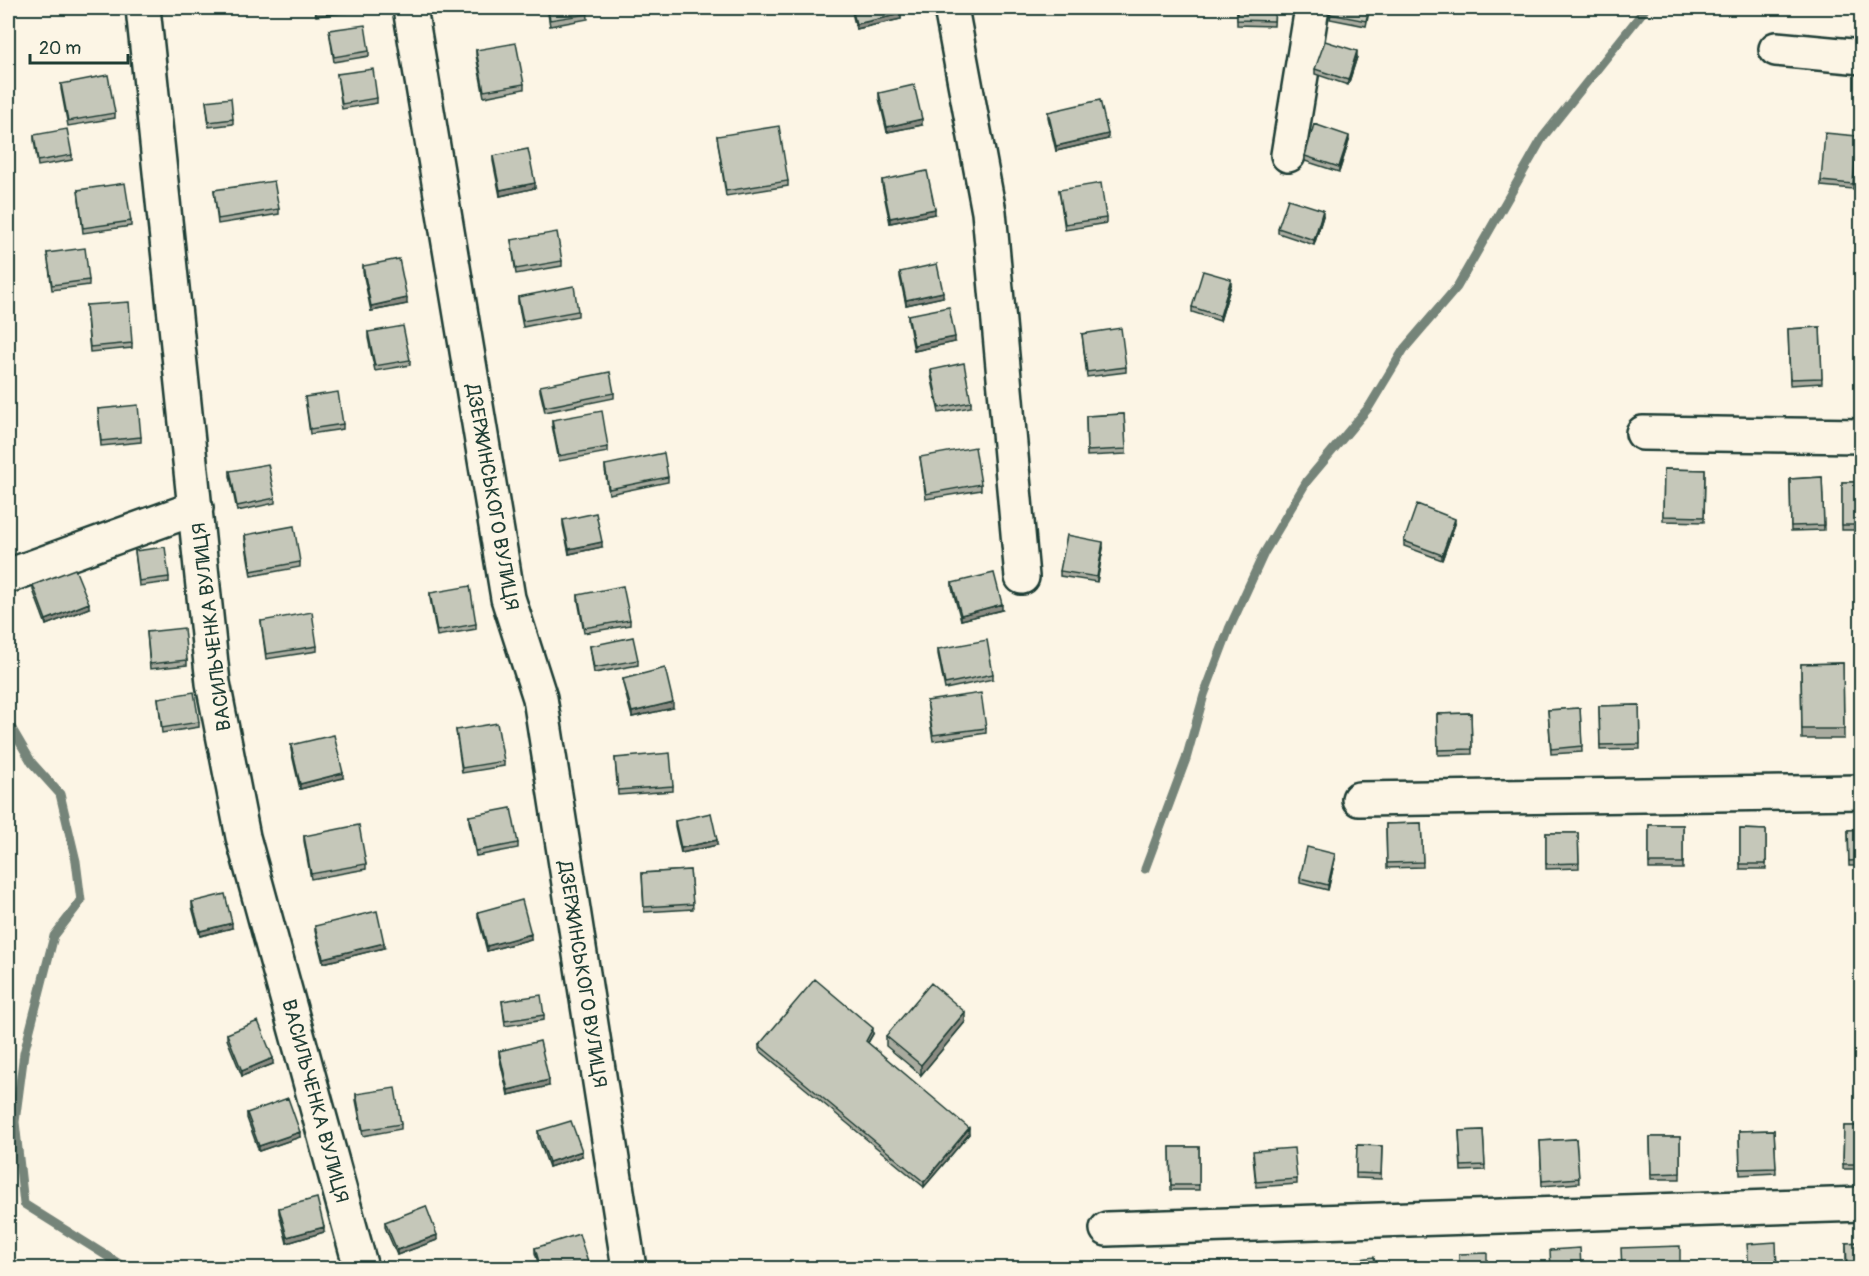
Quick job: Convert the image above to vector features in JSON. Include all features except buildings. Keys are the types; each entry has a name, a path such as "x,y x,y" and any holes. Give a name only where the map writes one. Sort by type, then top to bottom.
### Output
{"street":[{"name":"ВАСИЛЬЧЕНКА ВУЛИЦЯ","path":"143,8 213,683 243,837 362,1269"},
{"name":"ДЗЕРЖИНСЬКОГО ВУЛИЦЯ","path":"410,8 508,598 540,698 629,1269"},
{"path":"951,8 989,212 1022,577"},
{"path":"1288,155 1312,8"},
{"path":"1776,49 1862,57"},
{"path":"1643,433 1862,436"},
{"path":"8,576 196,508"},
{"path":"1359,799 1862,792"},
{"path":"1107,1229 1862,1204"}],"waterway":[{"path":"1145,869 1186,759 1204,695 1229,629 1264,553 1307,481 1369,407 1404,349 1457,287 1543,137 1646,8"},
{"path":"8,722 32,763 60,794 76,861 81,901 54,936 24,1053 15,1122 24,1204 126,1268"}]}
